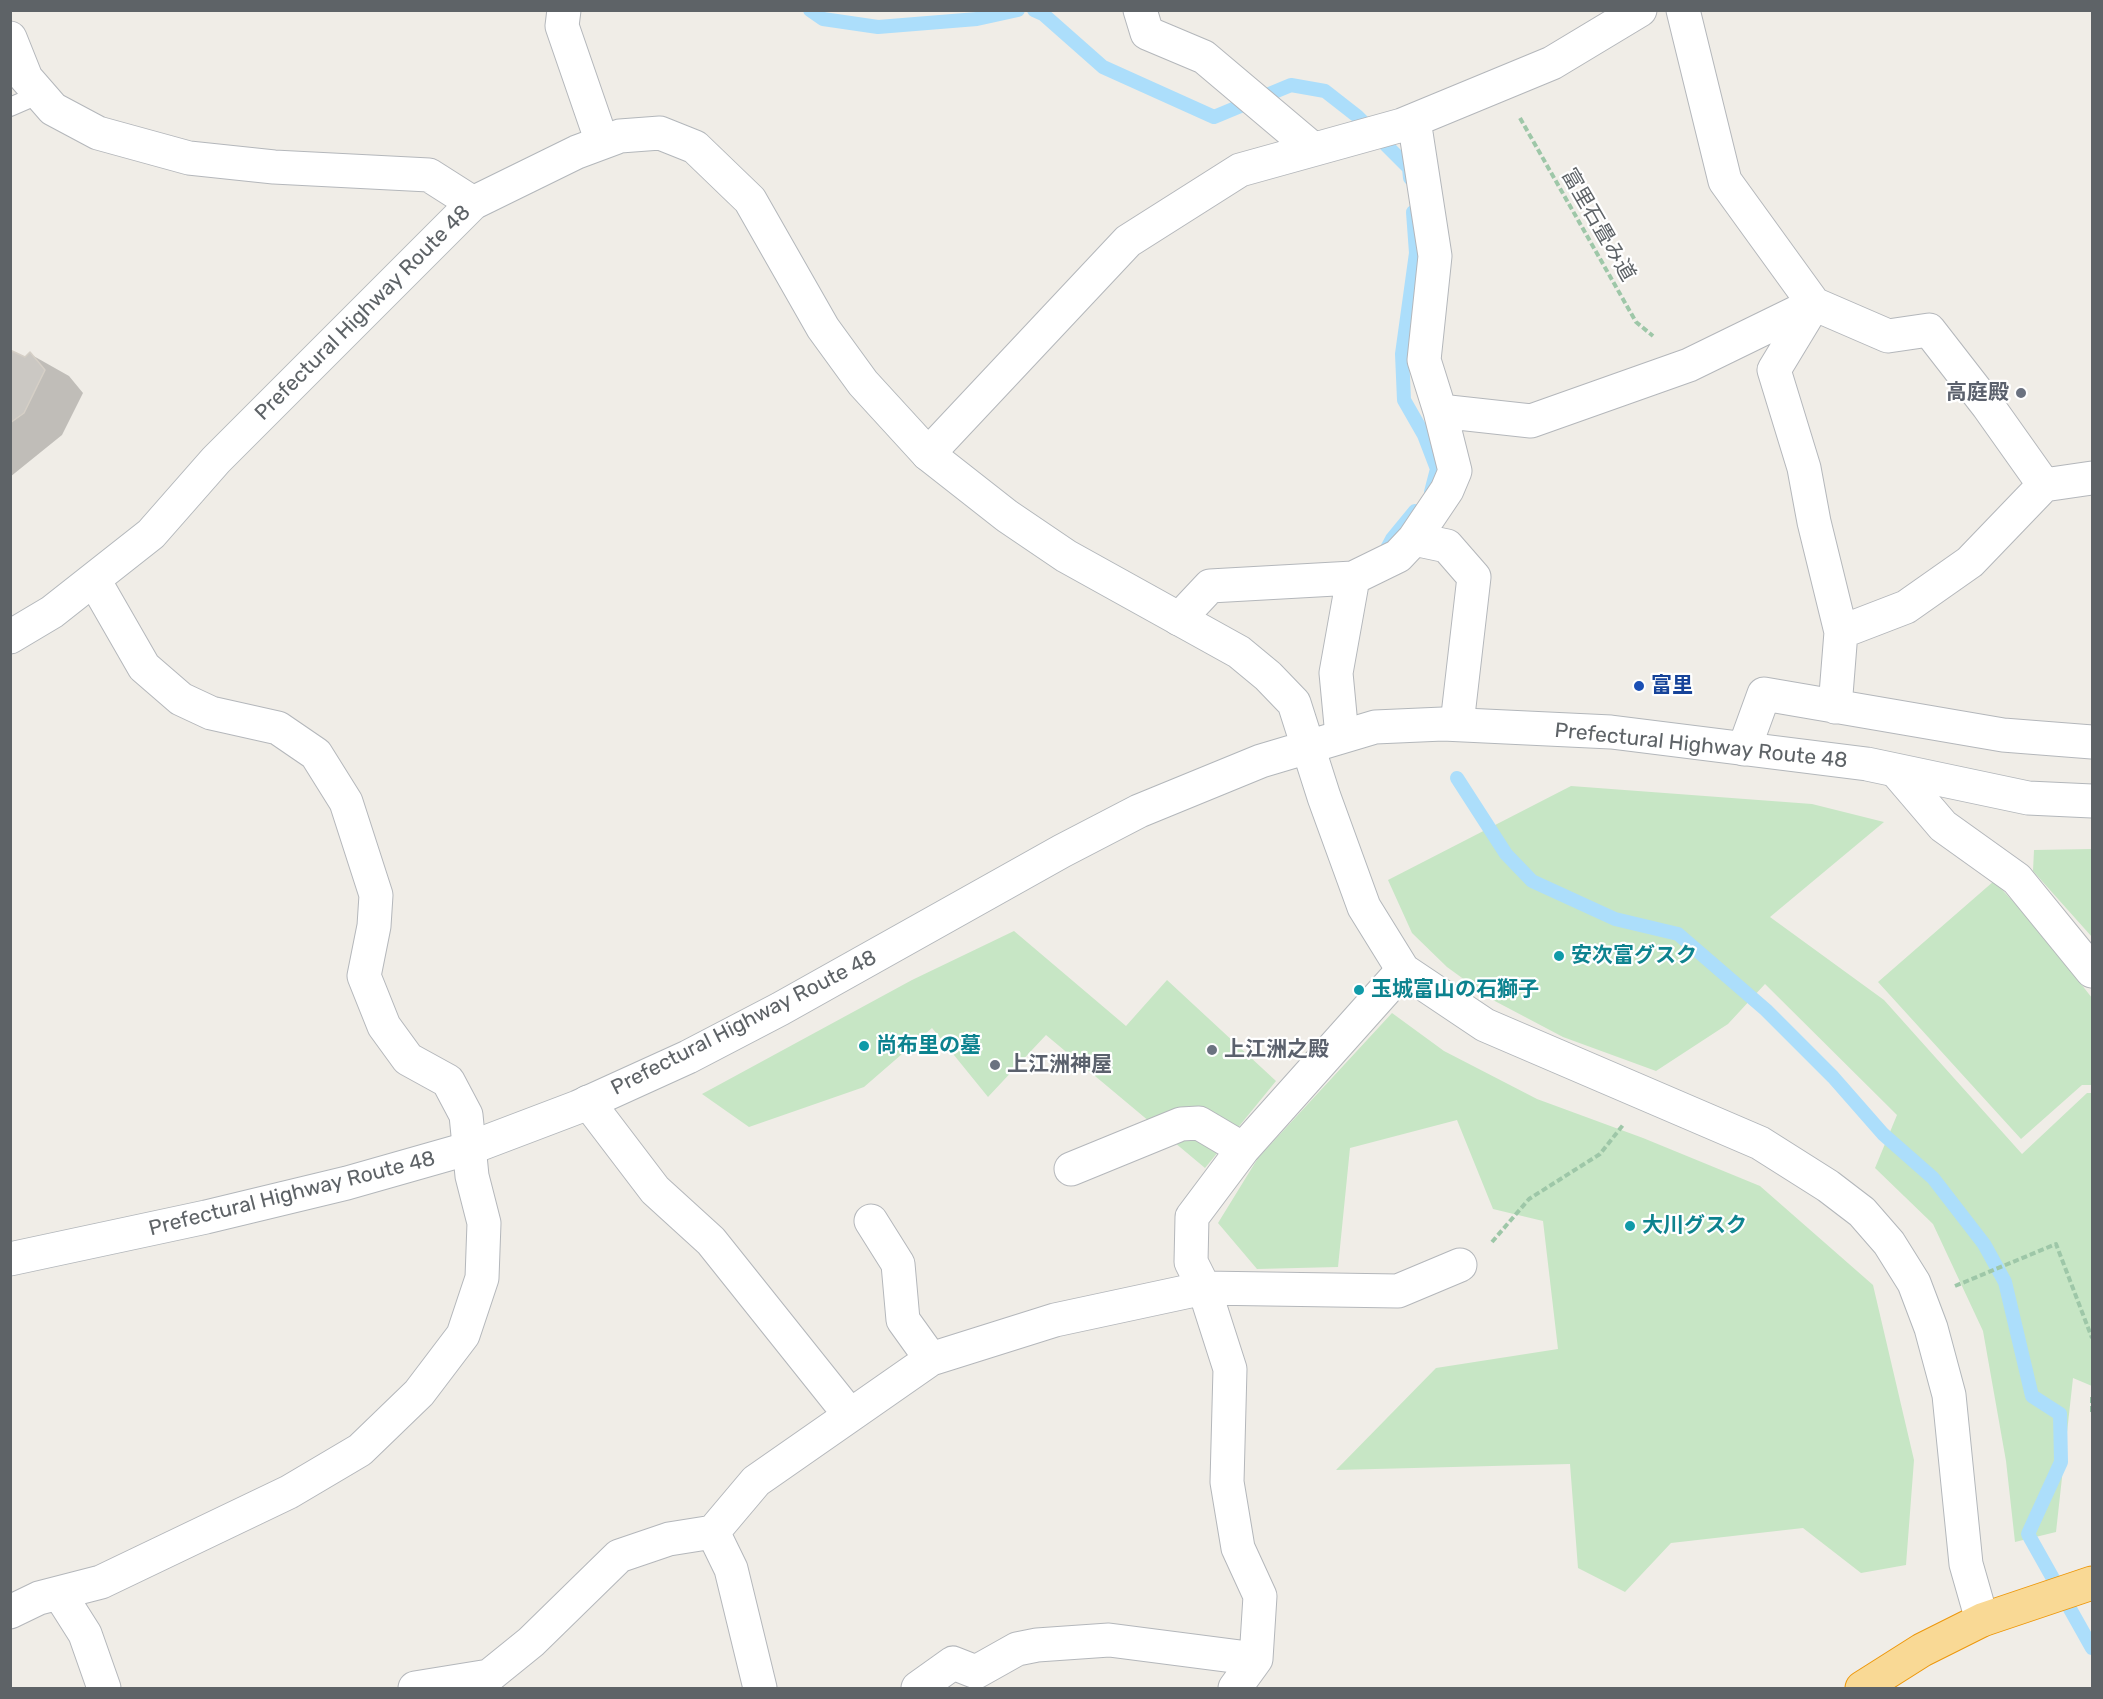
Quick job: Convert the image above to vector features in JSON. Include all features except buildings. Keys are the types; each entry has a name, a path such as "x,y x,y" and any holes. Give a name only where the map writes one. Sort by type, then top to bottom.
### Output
{"highway":[{"path":"1862,1689 1922,1650 1982,1620 2091,1584"}],"street":[{"path":"1140,10 1147,33 1204,57 1279,120 1328,145"},
{"path":"928,454 1128,241 1240,170 1408,122 1552,63 1640,10"},
{"path":"1683,10 1725,181 1814,304 1888,336 1929,330 1988,406 2044,485"},
{"path":"563,18 602,142"},
{"path":"10,38 26,78 53,109 98,133 189,158 274,167 429,175 473,203"},
{"path":"1179,619 1210,586 1355,577 1406,547 1447,490 1455,471 1424,360 1435,256 1408,122"},
{"name":"Prefectural Highway Route 48","path":"10,637 52,612 151,534 216,460 473,203 602,142 620,136 660,133 695,147 750,200 823,328 863,383 928,454 1007,516 1066,556 1239,652 1268,676 1294,703 1309,745"},
{"path":"1440,411 1531,421 1689,365 1814,304"},
{"path":"1814,304 1774,370 1804,468 1814,522 1841,632 1835,707"},
{"path":"1841,632 1906,607 1971,562 2044,485 2092,478"},
{"path":"1406,547 1448,546 1474,576 1457,724"},
{"path":"1342,736 1336,673 1355,577"},
{"path":"10,1612 39,1598 101,1582 289,1492 360,1450 419,1393 463,1335 482,1278 484,1223 472,1176 466,1115 448,1081 408,1059 384,1026 364,976 374,926 375,895 346,802 316,754 278,728 211,713 181,699 144,667 94,580"},
{"path":"1744,749 1764,694 2003,735 2092,742"},
{"name":"Prefectural Highway Route 48","path":"10,1259 217,1215 347,1183 470,1148 588,1102 688,1057 780,1009 1062,851 1139,811 1261,761 1376,727 1457,724 1611,732 1867,764 2028,798 2092,801"},
{"path":"1309,745 1324,797 1364,907 1403,970 1485,1025 1760,1143 1828,1186 1862,1212 1889,1243 1914,1283 1931,1328 1948,1395 1966,1564 1982,1620"},
{"path":"1896,771 1943,826 2017,879 2092,971"},
{"path":"1235,1689 1256,1659 1260,1596 1238,1548 1227,1482 1230,1369 1204,1288 1191,1262 1192,1217 1243,1149 1403,970"},
{"path":"588,1102 656,1190 711,1242 850,1415"},
{"path":"1071,1169 1181,1124 1199,1123 1243,1149"},
{"path":"871,1221 898,1264 903,1320 931,1359"},
{"path":"415,1689 489,1676 531,1642 619,1556 669,1539 713,1532 756,1481 931,1359 1055,1320 1204,1288 1398,1291 1460,1265"},
{"path":"713,1532 731,1569 760,1689"},
{"path":"59,1593 85,1635 104,1689"},
{"path":"918,1689 953,1663 976,1672 1017,1649 1037,1645 1109,1640 1256,1659"}],"lane":[{"path":"10,106 40,94"}],"path":[{"name":"富里石畳み道","path":"1501,84 1636,322 1689,365"},
{"path":"1460,1265 1484,1251 1529,1199 1600,1154 1624,1122"},
{"path":"1971,1280 2056,1245 2092,1338"},
{"path":"2092,1397 2092,1412"}],"green space":[{"path":"1571,786 1812,804 1884,822 1770,917 1884,1000 2022,1154 2087,1093 2092,1093 2092,1386 2073,1378 2056,1532 2015,1542 2006,1461 1983,1331 1933,1224 1875,1168 1897,1115 1765,984 1728,1024 1656,1071 1563,1037 1491,999 1447,967 1412,933 1388,880"},
{"path":"2092,849 2092,937 2033,871 2034,850"},
{"path":"1994,881 2036,926 2092,998 2092,1085 2082,1085 2021,1139 1878,982"},
{"path":"1014,931 1126,1026 1167,980 1276,1081 1205,1168 1046,1035 988,1097 932,1028 864,1087 749,1127 702,1094 912,980"},
{"path":"1392,1013 1444,1051 1537,1099 1643,1138 1760,1186 1873,1285 1914,1460 1906,1565 1861,1573 1803,1528 1671,1543 1625,1592 1578,1568 1570,1464 1336,1470 1436,1368 1558,1349 1543,1221 1493,1209 1457,1120 1350,1148 1338,1267 1257,1269 1218,1223 1258,1158"}],"waterway":[{"path":"810,10 823,19 878,27 977,19 1018,10"},
{"path":"1034,10 1043,14 1103,67 1214,117 1291,85 1325,91 1357,116 1409,168 1410,178"},
{"path":"1413,212 1416,253 1402,354 1404,400 1424,435 1437,469 1431,492"},
{"path":"1384,554 1392,539 1415,511"},
{"path":"1457,778 1506,854 1532,881 1615,919 1678,934 1766,1010 1833,1077 1883,1134 1933,1178 1984,1244 2005,1282 2032,1396 2060,1414 2061,1462 2028,1534 2092,1648"}],"place":[{"name":"高庭殿","path":"2021,393"},
{"name":"富里","path":"1639,686"},
{"name":"安次富グスク","path":"1559,956"},
{"name":"玉城富山の石獅子","path":"1359,990"},
{"name":"尚布里の墓","path":"864,1046"},
{"name":"上江洲之殿","path":"1212,1050"},
{"name":"上江洲神屋","path":"995,1065"},
{"name":"大川グスク","path":"1630,1226"}]}
